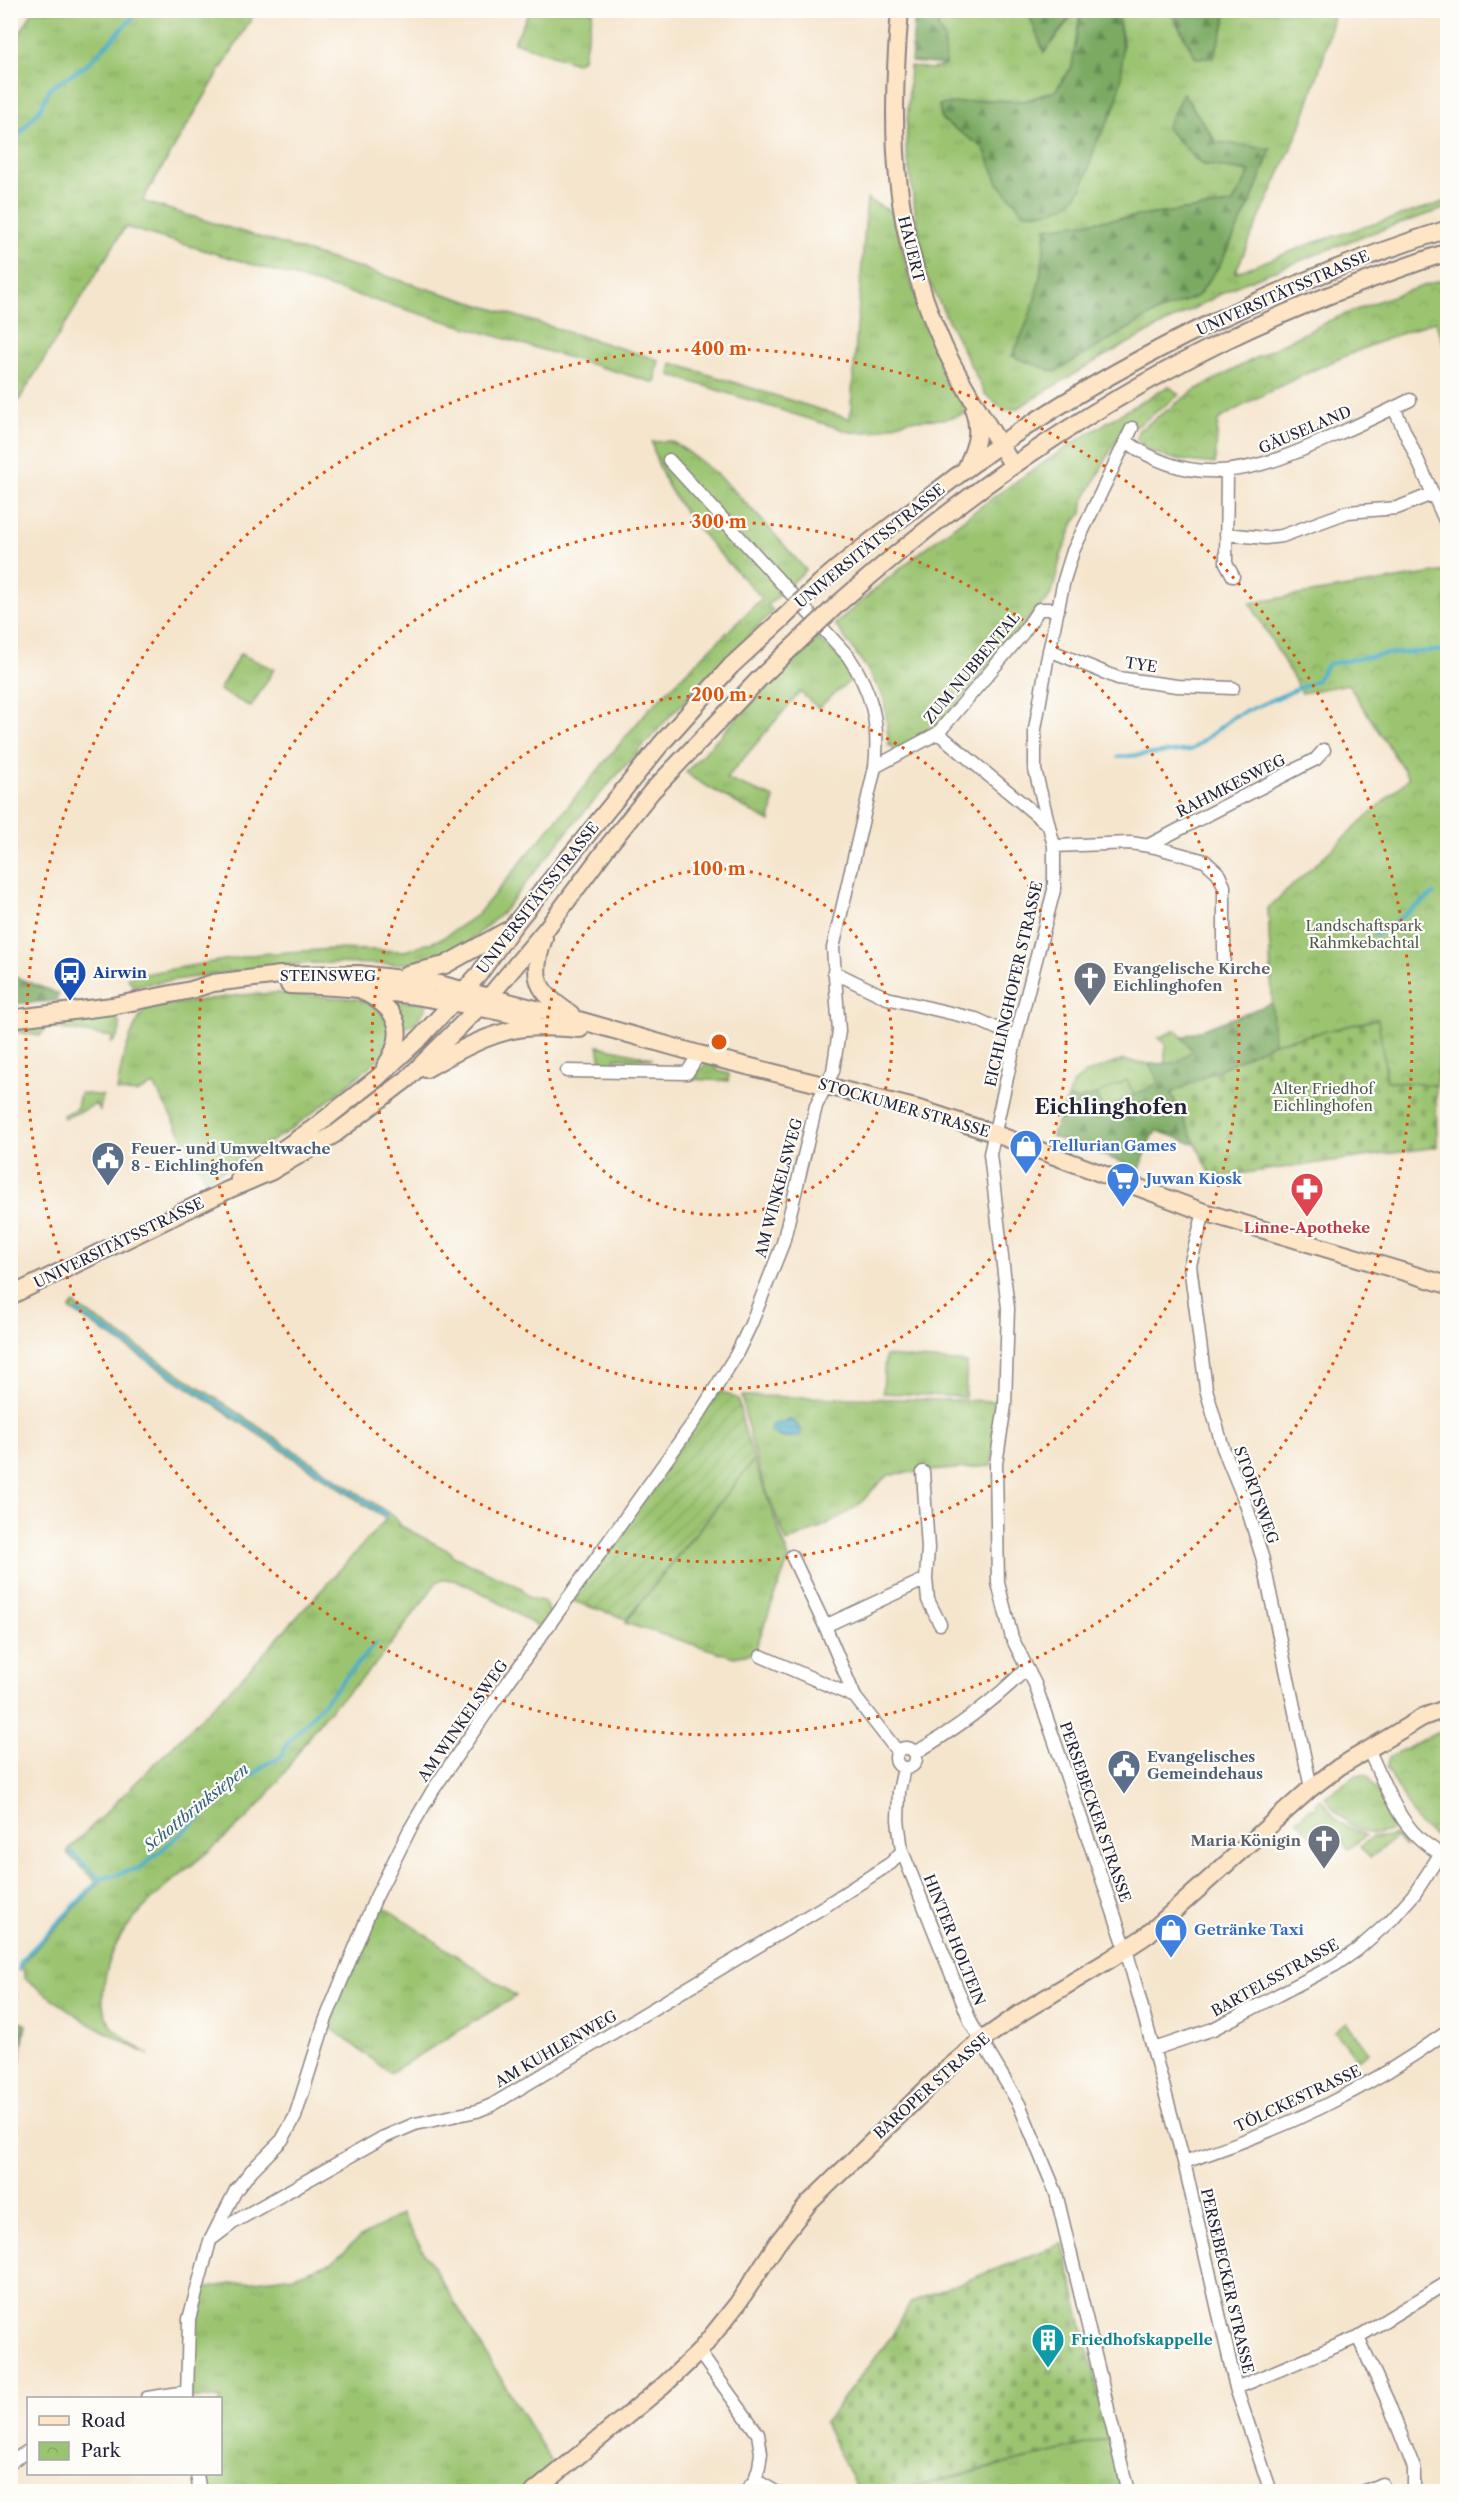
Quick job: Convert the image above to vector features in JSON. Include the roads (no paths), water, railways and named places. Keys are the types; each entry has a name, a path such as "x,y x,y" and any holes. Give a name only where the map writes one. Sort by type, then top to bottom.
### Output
{"main road":[{"name":"HAUERT","path":"900,10 893,119 902,217 914,268 926,306 966,390 1013,465"},
{"name":"UNIVERSITÄTSSTRASSE","path":"228,1190 247,1172 308,1132 377,1078 460,996 514,925 661,744 731,666 819,584 1000,444 1143,358 1214,321 1307,279 1372,254 1448,229"},
{"name":"UNIVERSITÄTSSTRASSE","path":"10,1296 228,1190 270,1172 335,1134 407,1079 484,1002 547,928 652,791 759,679 893,555 1013,465 1128,394 1223,342 1353,285 1448,252"},
{"path":"966,390 978,423 978,435 966,469"},
{"path":"385,976 422,972 445,965 514,925"},
{"name":"UNIVERSITÄTSSTRASSE","path":"547,928 536,961 538,981 554,1001 581,1025"},
{"name":"STEINSWEG","path":"10,1019 83,1010 191,990 213,983 280,975 321,973 385,976 435,983 460,996"},
{"name":"STEINSWEG","path":"191,990 288,985 460,996"},
{"path":"357,988 385,1005 392,1012 397,1024 394,1049 377,1078"},
{"name":"STOCKUMER STRASSE","path":"460,996 922,1110 993,1133 1204,1212 1448,1285"},
{"path":"407,1079 464,1049 509,1030 581,1025"},
{"name":"BAROPER STRASSE","path":"534,2492 663,2386 699,2352 808,2204 931,2083 982,2040 1048,1996 1126,1949 1170,1916 1311,1788 1368,1749 1423,1717 1448,1708"}],"street":[{"name":"GÄUSELAND","path":"1126,441 1162,463 1192,470 1227,471 1279,460 1410,400"},
{"path":"1394,408 1448,527"},
{"name":"EICHLINGHOFER STRASSE","path":"993,1133 1055,884 1054,846 1036,779 1034,753 1038,702 1073,551 1132,428"},
{"path":"669,460 829,634 859,671 875,714 877,740 875,767 834,941 838,1042 833,1071 827,1086"},
{"path":"1227,471 1226,563 1233,576"},
{"path":"1226,534 1265,538 1282,536 1348,512 1397,508 1432,494"},
{"name":"ZUM NUBBENTAL","path":"875,767 923,744 938,733 1023,633 1039,609 1058,609"},
{"name":"TYE","path":"1049,650 1118,678 1177,686 1233,688"},
{"path":"938,733 1047,824"},
{"name":"RAHMKESWEG","path":"1149,846 1316,759 1324,750"},
{"path":"1054,846 1131,843 1205,861 1218,873 1224,886 1224,958"},
{"path":"834,972 887,998 976,1019 1016,1037"},
{"path":"567,1071 687,1073 699,1054"},
{"name":"AM WINKELSWEG","path":"186,2395 189,2319 210,2241 236,2190 282,2140 295,2117 325,2021 388,1871 421,1809 515,1671 699,1413 736,1355 751,1324 783,1243 816,1106 827,1086"},
{"name":"PERSEBECKER STRASSE","path":"993,1133 990,1154 1006,1278 1008,1338 1005,1405 996,1464 998,1574 1003,1606 1012,1638 1035,1684 1126,1949 1184,2162 1236,2388 1271,2492"},
{"name":"STORTSWEG","path":"1204,1212 1190,1265 1206,1389 1220,1439 1246,1504 1263,1560 1311,1788"},
{"path":"923,1472 928,1548 926,1579 928,1600 940,1624"},
{"path":"792,1556 855,1697 898,1752 896,1762 904,1768"},
{"path":"825,1626 926,1579"},
{"path":"761,1656 808,1674 855,1697"},
{"name":"HINTER HOLTEIN","path":"1027,1668 995,1700 953,1731 915,1753 914,1764 904,1768 899,1791 898,1820 902,1851 971,2023 1019,2104 1056,2193 1128,2492"},
{"path":"898,1752 907,1748 915,1753"},
{"path":"1368,1749 1406,1827 1420,1841 1444,1855"},
{"name":"AM KUHLENWEG","path":"210,2241 234,2222 381,2138 415,2124 477,2111 492,2105 841,1897 891,1863 902,1851"},
{"name":"BARTELSSTRASSE","path":"1154,2049 1213,2029 1350,1954 1399,1911 1444,1855"},
{"name":"TÖLCKESTRASSE","path":"1184,2162 1234,2145 1332,2104 1369,2084 1448,2031"},
{"path":"1236,2388 1358,2337 1448,2282"},
{"path":"1358,2337 1388,2402 1414,2468 1414,2490"},
{"path":"699,2352 758,2434 761,2453 755,2480 745,2492"},
{"path":"160,2397 186,2395"},
{"path":"12,2461 27,2452"},
{"path":"197,2475 200,2492"},
{"path":"755,2480 776,2492"},
{"path":"1364,2492 1382,2484"}],"water":[{"path":"790,1420 797,1424 801,1433 799,1436 784,1438 770,1432 771,1425"}],"waterway":[{"path":"10,145 40,109 50,88 87,65 140,10"},
{"path":"1118,757 1191,750 1235,716 1316,681 1328,664 1385,654 1448,650"},
{"path":"1376,935 1434,894"},
{"name":"Schottbrinksiepen","path":"77,1311 386,1515"},
{"name":"Schottbrinksiepen","path":"19,1970 21,1961 100,1879 140,1868 250,1776 266,1764 281,1757 286,1745 376,1643"},
{"path":"71,1852 100,1879"},
{"name":"Schottbrinksiepen","path":"10,2022 15,1994"}],"place":[{"name":"Airwin","path":"70,1002"},
{"name":"Evangelische Kirche Eichlinghofen","path":"1090,1007"},
{"name":"Tellurian Games","path":"1026,1175"},
{"name":"Feuer- und Umweltwache 8 - Eichlinghofen","path":"108,1187"},
{"name":"Juwan Kiosk","path":"1123,1208"},
{"name":"Linne-Apotheke","path":"1307,1218"},
{"name":"Evangelisches Gemeindehaus","path":"1124,1795"},
{"name":"Maria Königin","path":"1324,1870"},
{"name":"Getränke Taxi","path":"1171,1959"},
{"name":"Friedhofskappelle","path":"1048,2369"}],"district":[{"name":"Eichlinghofen","path":"1111,1107"}],"park label":[{"name":"Landschaftspark Rahmkebachtal","path":"1364,934"},
{"name":"Alter Friedhof Eichlinghofen","path":"1323,1098"}]}
